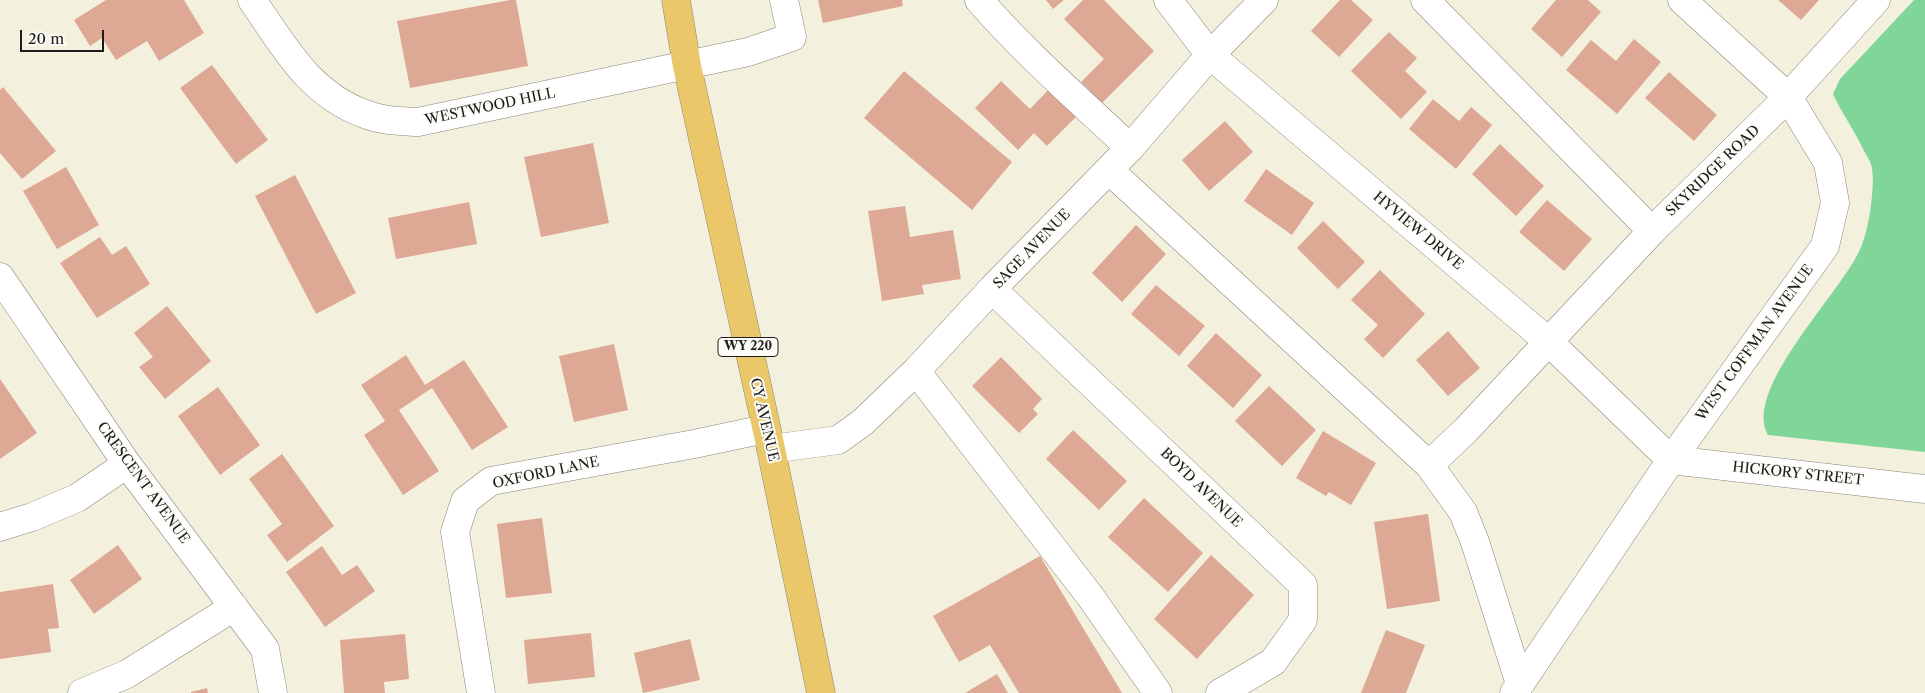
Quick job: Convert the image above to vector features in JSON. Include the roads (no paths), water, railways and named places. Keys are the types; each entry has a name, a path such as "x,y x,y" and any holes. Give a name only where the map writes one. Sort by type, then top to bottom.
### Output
{"main road":[{"name":"CY AVENUE","path":"676,0 687,66 821,693"}],"street":[{"name":"WESTWOOD HILL","path":"252,0 297,64 321,90 338,102 366,115 389,120 418,122 748,52 792,37 784,0"},
{"path":"979,0 999,23 1058,81 1130,148"},
{"name":"HYVIEW DRIVE","path":"1168,0 1210,55 1549,342 1671,460"},
{"name":"SAGE AVENUE","path":"768,439 838,440 863,422 916,371 992,289 1130,148 1210,55 1264,0"},
{"path":"1425,0 1652,231"},
{"name":"WEST COFFMAN AVENUE","path":"1517,688 1671,460 1825,246 1835,203 1828,163 1788,97 1682,0"},
{"name":"SKYRIDGE ROAD","path":"1429,465 1466,430 1652,231 1788,97 1876,0"},
{"path":"1109,170 1429,465 1463,512 1475,542 1517,688"},
{"name":"CRESCENT AVENUE","path":"0,277 127,464 265,649 273,693"},
{"name":"BOYD AVENUE","path":"992,289 1303,585 1303,620 1273,662 1220,693"},
{"path":"916,371 1090,596 1158,693"},
{"name":"OXFORD LANE","path":"481,693 455,532 465,501 491,481 694,444 768,439"},
{"name":"HICKORY STREET","path":"1671,460 1925,489"},
{"path":"0,527 32,517 77,498 127,464"},
{"path":"82,693 127,674 234,607"}]}
